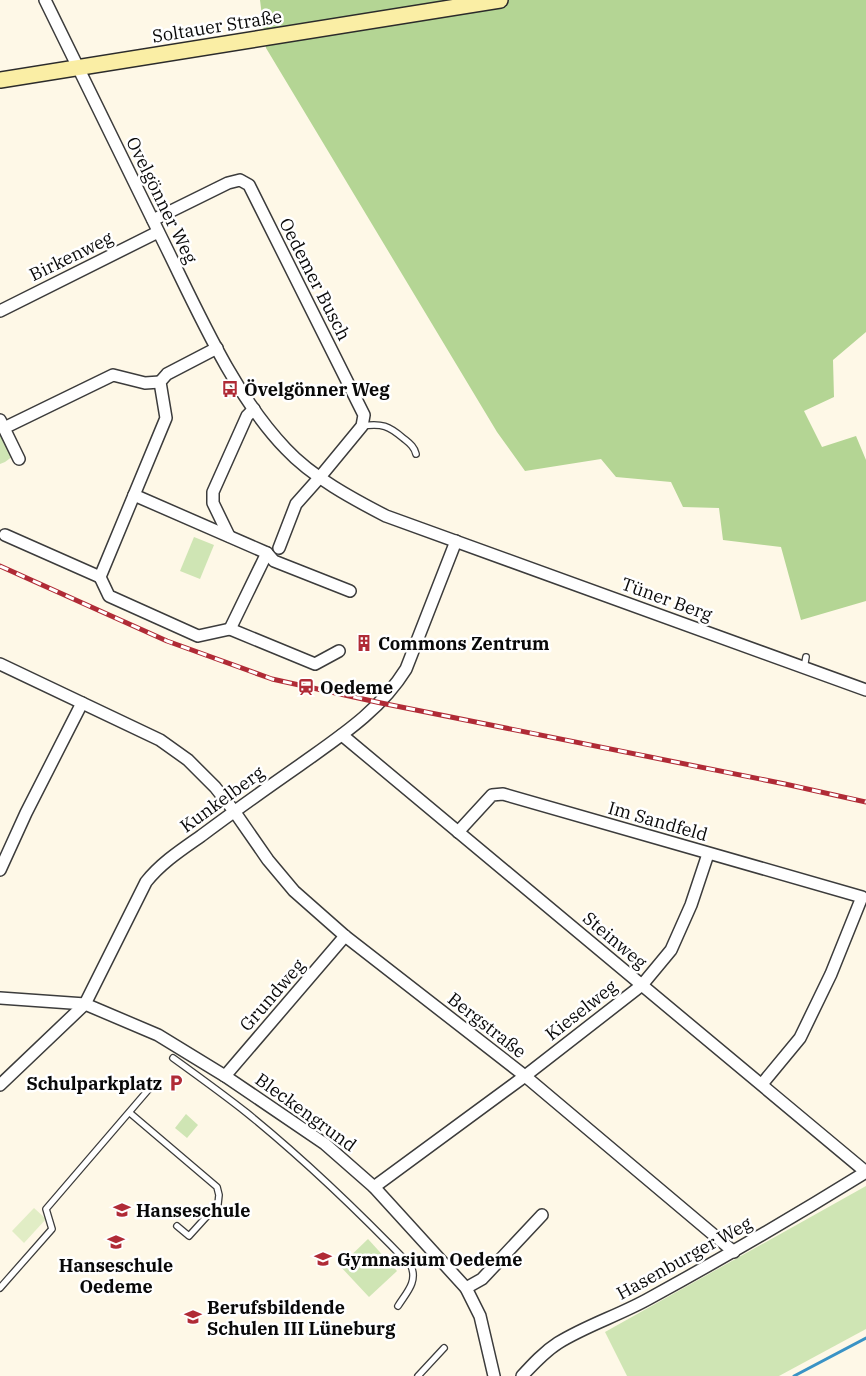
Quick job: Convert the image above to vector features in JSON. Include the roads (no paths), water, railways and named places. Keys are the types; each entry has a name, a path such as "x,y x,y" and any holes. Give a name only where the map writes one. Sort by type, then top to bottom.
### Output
{"street":[{"name":"Ovelgönner Weg","path":"45,0 217,348 269,431 288,451 320,477 356,500 386,516 456,541"},
{"name":"Soltauer Straße","path":"0,80 500,0"},
{"name":"Oedemer Busch","path":"153,220 228,183 240,180 249,185 364,415 362,426"},
{"name":"Birkenweg","path":"0,310 158,232"},
{"path":"19,459 2,424 113,375 145,383 160,382 167,374 217,348"},
{"path":"100,578 166,418 160,382"},
{"path":"229,536 213,504 213,492 247,416 254,409"},
{"path":"279,548 296,504 362,426"},
{"path":"134,495 266,552 274,560 350,590"},
{"path":"5,536 100,578 109,596 198,636 230,629 315,664 339,650"},
{"name":"Tüner Berg","path":"456,541 805,662 866,690"},
{"name":"Kunkelberg","path":"0,1085 85,1004 146,882 158,868 234,811 342,735 381,703 395,687 406,669 456,541"},
{"path":"230,629 266,552"},
{"name":"Bergstraße","path":"0,664 160,740 188,760 215,787 268,860 294,891 345,936 524,1076 734,1252"},
{"path":"0,870 26,813 82,703"},
{"name":"Steinweg","path":"342,735 866,1172"},
{"name":"Im Sandfeld","path":"458,832 492,795 503,794 864,898 831,974 800,1038 762,1084"},
{"name":"Kieselweg","path":"374,1186 524,1076 642,985 671,950 691,905 708,854"},
{"name":"Grundweg","path":"225,1076 345,936"},
{"name":"Bleckengrund","path":"0,998 85,1004 158,1035 225,1076 325,1144 374,1186 466,1288 480,1316 494,1376"},
{"name":"Hasenburger Weg","path":"522,1376 537,1359 557,1344 646,1300 734,1252 866,1172"},
{"path":"466,1288 482,1279 542,1215"}],"lane":[{"path":"362,426 374,424 390,427 414,447 416,454"},
{"path":"173,1058 246,1112 312,1169 411,1266 414,1273 413,1282 398,1306"},
{"path":"0,1288 52,1229 46,1209 149,1089"},
{"path":"130,1113 217,1187 218,1204 189,1236 177,1226"},
{"path":"418,1376 444,1348"}],"waterway":[{"path":"794,1376 866,1338"}],"railway":[{"path":"0,566 167,641 272,679 866,802"}],"place":[{"name":"Övelgönner Weg","path":"230,389"},
{"name":"Commons Zentrum","path":"364,643"},
{"name":"Oedeme","path":"306,687"},
{"name":"Schulparkplatz","path":"176,1083"},
{"name":"Hanseschule","path":"122,1210"},
{"name":"Hanseschule Oedeme","path":"116,1242"},
{"name":"Gymnasium Oedeme","path":"323,1259"},
{"name":"Berufsbildende Schulen III Lüneburg","path":"193,1317"}]}
